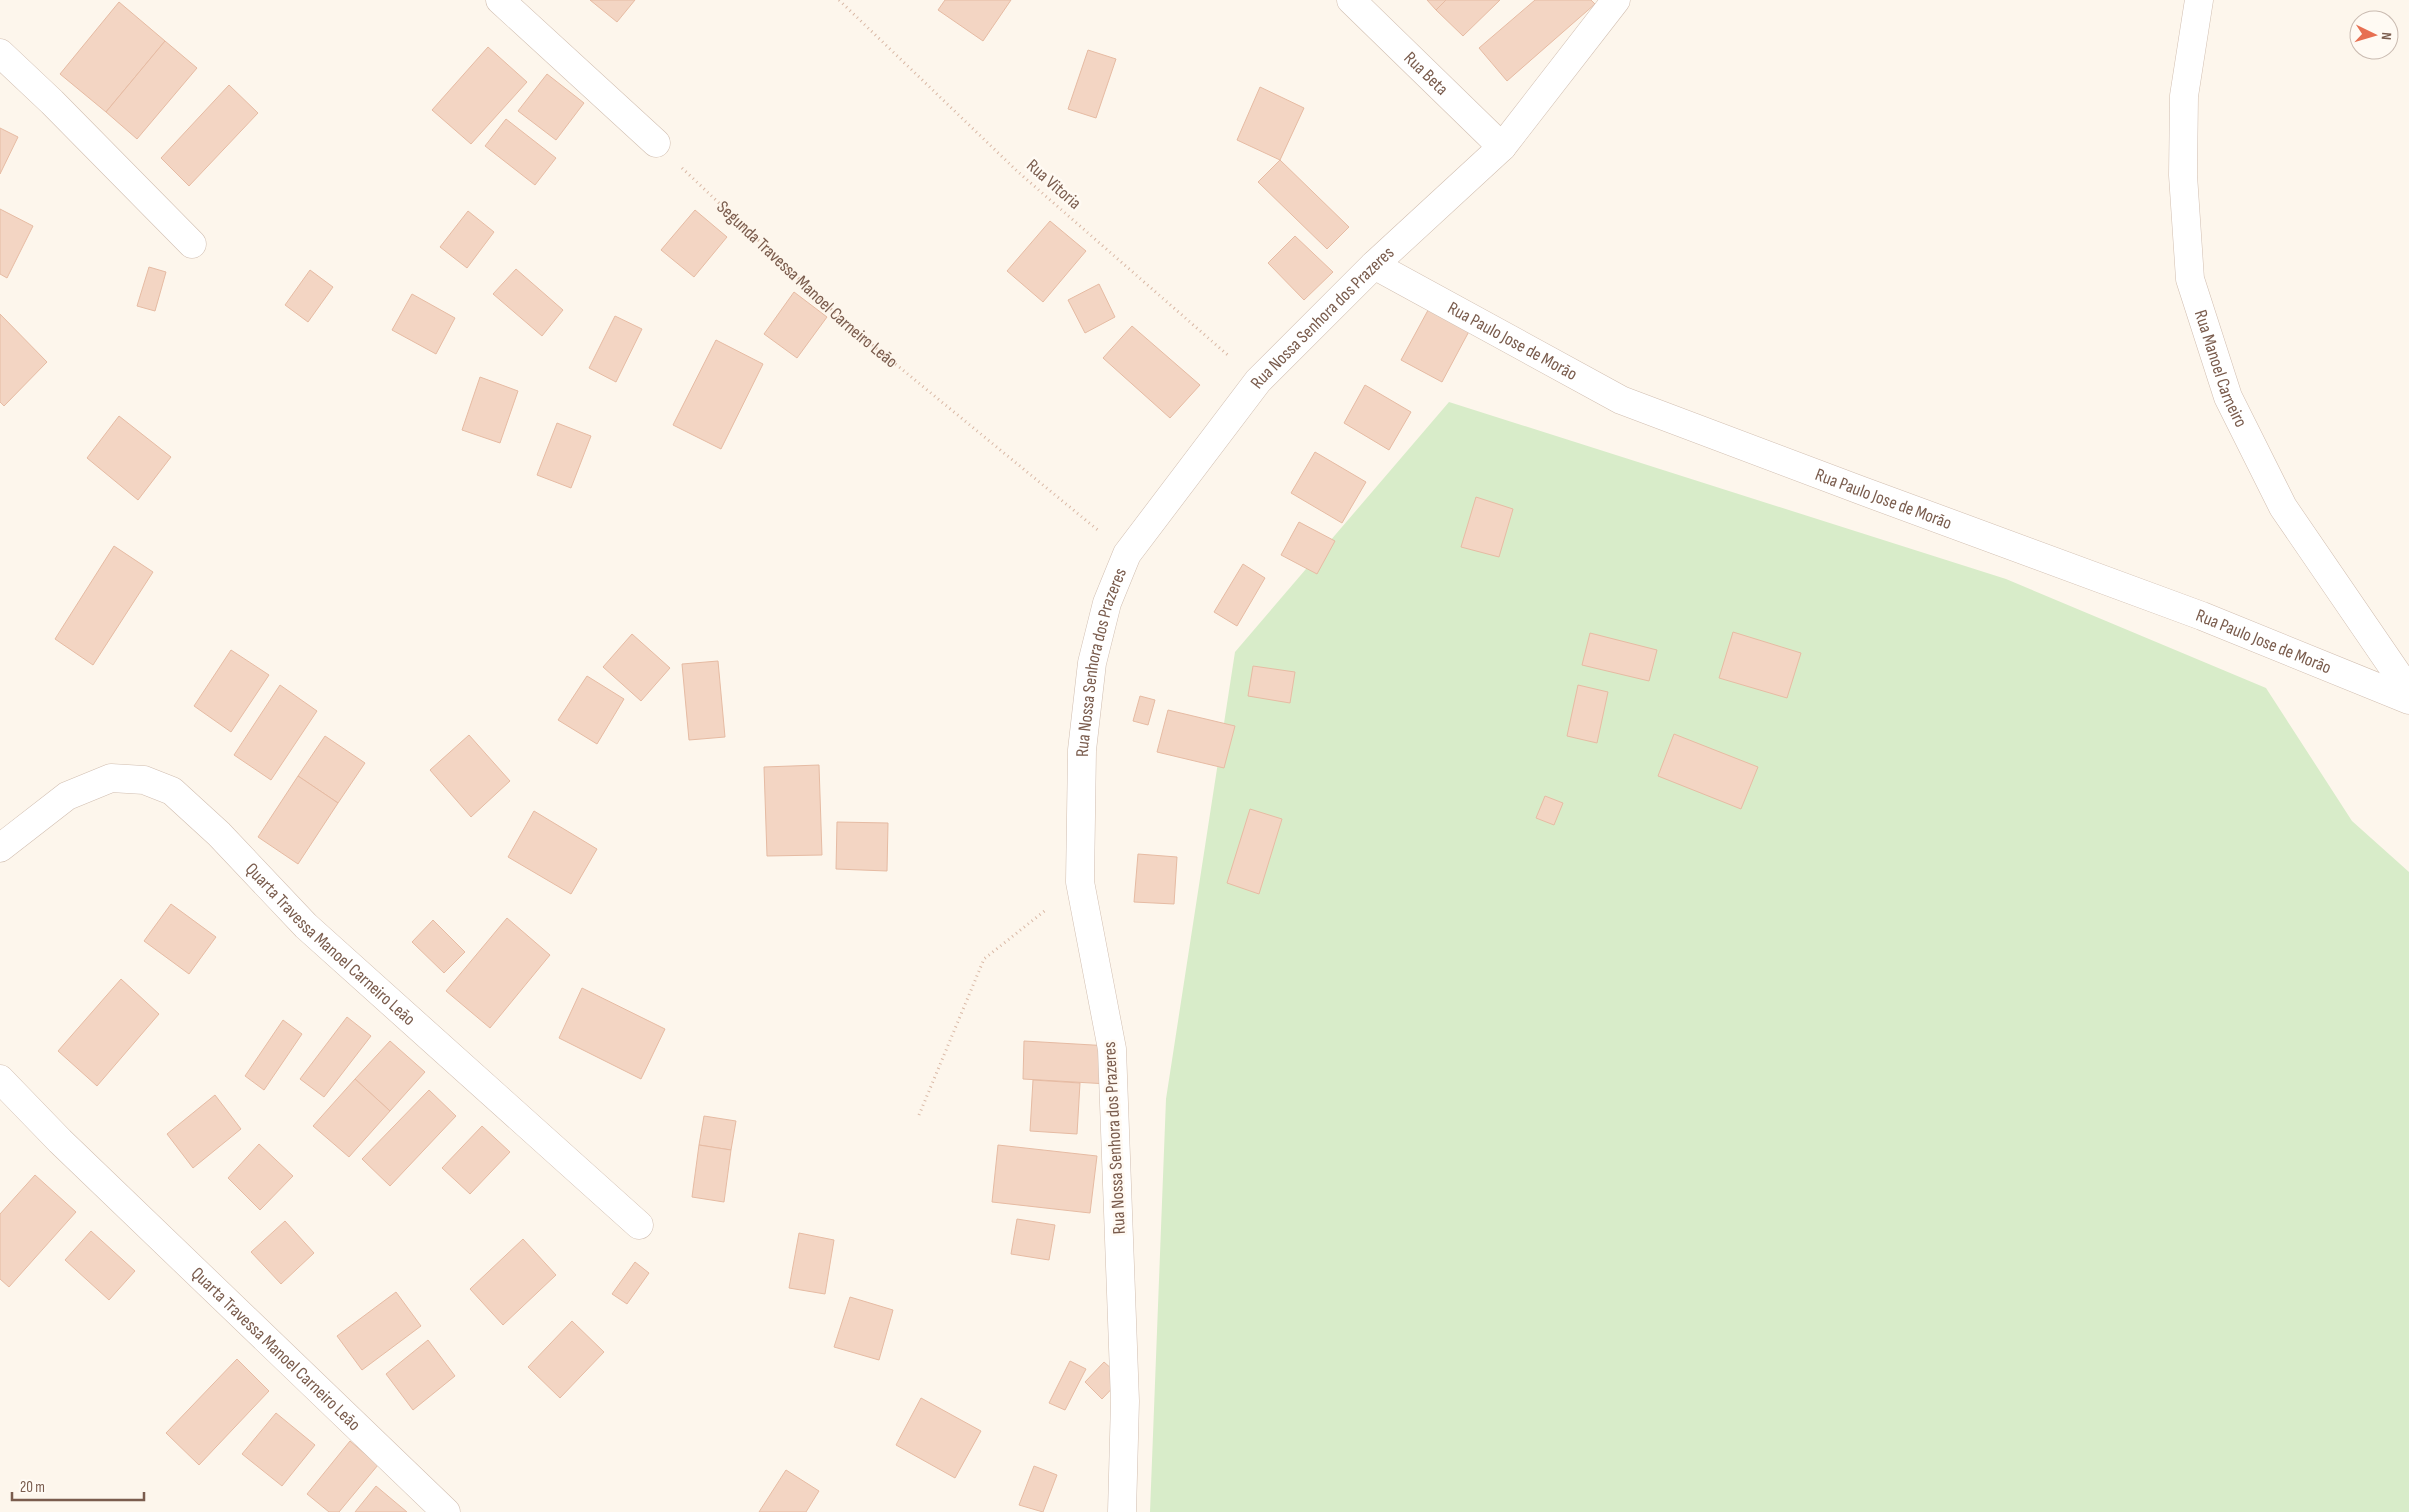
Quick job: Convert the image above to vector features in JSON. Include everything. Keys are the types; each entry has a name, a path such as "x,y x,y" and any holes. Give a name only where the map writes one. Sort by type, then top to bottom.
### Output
{"street":[{"path":"500,0 656,143"},
{"name":"Rua Beta","path":"1351,0 1502,147"},
{"name":"Rua Nossa Senhora dos Prazeres","path":"1122,1512 1125,1401 1112,1050 1080,882 1082,750 1092,663 1107,603 1127,554 1258,381 1374,265 1502,147 1616,0"},
{"name":"Rua Manoel Carneiro","path":"2199,0 2184,96 2182,175 2190,279 2228,397 2283,507 2409,691"},
{"path":"0,53 52,102 192,244"},
{"name":"Rua Paulo Jose de Morão","path":"1374,265 1621,400 2202,616 2409,700"},
{"name":"Quarta Travessa Manoel Carneiro Leão","path":"0,848 67,796 111,778 144,780 172,791 219,834 306,926 639,1224"},
{"name":"Quarta Travessa Manoel Carneiro Leão","path":"0,1079 60,1141 446,1512"}],"path":[{"name":"Rua Vitoria","path":"839,0 1017,171 1258,381"},
{"name":"Segunda Travessa Manoel Carneiro Leão","path":"656,143 848,325 1127,554"},
{"path":"919,1115 984,959 1080,882"}],"green space":[{"path":"1449,402 2006,579 2266,688 2352,821 2409,872 2409,1512 1150,1512 1166,1099 1235,652"}],"building":[{"path":"590,0 635,0 617,22"},
{"path":"945,0 1011,0 983,41 938,10"},
{"path":"1427,0 1446,0 1436,10"},
{"path":"1446,0 1500,0 1463,36 1436,10"},
{"path":"1535,0 1591,0 1595,4 1507,81 1479,48"},
{"path":"119,2 165,41 106,112 60,74"},
{"path":"165,41 197,68 137,139 106,112"},
{"path":"488,47 527,82 471,144 432,110"},
{"path":"1088,50 1116,59 1096,118 1068,109"},
{"path":"547,74 584,103 556,140 518,111"},
{"path":"229,85 258,113 189,186 161,158"},
{"path":"1260,87 1304,108 1280,160 1237,140"},
{"path":"506,119 556,158 535,185 485,146"},
{"path":"0,128 18,137 0,174"},
{"path":"1280,160 1349,227 1327,249 1258,182"},
{"path":"0,209 33,226 7,278 0,274"},
{"path":"695,210 727,237 694,277 661,250"},
{"path":"468,211 494,232 467,268 440,247"},
{"path":"1050,221 1086,251 1043,302 1007,271"},
{"path":"1295,236 1333,272 1304,300 1268,263"},
{"path":"149,267 166,272 155,311 137,306"},
{"path":"516,269 563,310 542,336 493,294"},
{"path":"310,270 333,287 308,322 285,305"},
{"path":"1099,284 1115,317 1085,333 1068,300"},
{"path":"794,292 827,317 797,358 764,334"},
{"path":"412,294 455,318 436,354 392,330"},
{"path":"1433,301 1474,322 1442,382 1401,360"},
{"path":"0,314 47,362 4,406 0,402"},
{"path":"615,316 642,329 616,382 589,368"},
{"path":"1132,326 1200,385 1170,418 1103,358"},
{"path":"716,340 763,364 721,449 673,425"},
{"path":"480,377 518,391 500,443 462,430"},
{"path":"1365,385 1411,412 1389,450 1344,423"},
{"path":"119,416 171,457 138,500 87,458"},
{"path":"557,423 591,436 571,488 537,475"},
{"path":"1315,452 1366,482 1342,523 1291,493"},
{"path":"1476,497 1513,509 1499,557 1461,547"},
{"path":"1299,522 1335,541 1317,574 1281,555"},
{"path":"114,546 153,572 93,665 55,639"},
{"path":"1243,564 1265,578 1237,626 1214,612"},
{"path":"1733,632 1801,653 1787,698 1719,678"},
{"path":"1590,633 1657,650 1649,681 1582,665"},
{"path":"632,634 670,668 641,701 603,667"},
{"path":"231,650 269,675 231,732 194,706"},
{"path":"718,661 725,737 689,740 682,664"},
{"path":"1253,666 1295,672 1290,703 1248,696"},
{"path":"587,676 624,699 597,744 558,720"},
{"path":"280,685 317,711 271,780 234,755"},
{"path":"1578,685 1608,692 1597,743 1567,736"},
{"path":"1140,696 1155,700 1148,725 1133,721"},
{"path":"1168,710 1235,726 1224,768 1157,752"},
{"path":"1674,734 1758,767 1741,809 1658,776"},
{"path":"469,735 510,781 471,817 430,770"},
{"path":"325,736 365,763 338,803 298,776"},
{"path":"819,765 822,855 767,856 764,767"},
{"path":"298,776 338,803 298,864 258,837"},
{"path":"1545,796 1563,803 1554,825 1536,818"},
{"path":"1250,809 1282,819 1259,894 1227,883"},
{"path":"534,811 597,849 571,894 508,857"},
{"path":"837,822 888,823 887,871 836,869"},
{"path":"1138,854 1177,857 1174,904 1134,902"},
{"path":"171,904 216,937 189,974 144,941"},
{"path":"507,918 550,955 490,1028 446,991"},
{"path":"433,920 465,952 444,973 412,942"},
{"path":"121,979 159,1014 97,1086 58,1051"},
{"path":"582,988 665,1029 641,1079 559,1038"},
{"path":"347,1017 371,1036 324,1097 300,1079"},
{"path":"283,1020 302,1034 264,1090 245,1076"},
{"path":"390,1041 425,1072 390,1111 355,1079"},
{"path":"1024,1041 1110,1046 1108,1084 1023,1079"},
{"path":"355,1079 390,1111 349,1157 313,1126"},
{"path":"1033,1080 1080,1083 1077,1134 1030,1131"},
{"path":"429,1090 456,1116 390,1186 362,1159"},
{"path":"215,1095 241,1129 193,1168 167,1134"},
{"path":"704,1116 736,1121 731,1150 699,1145"},
{"path":"482,1126 510,1152 470,1194 442,1168"},
{"path":"259,1144 293,1176 260,1210 228,1178"},
{"path":"699,1145 731,1150 724,1202 692,1197"},
{"path":"998,1145 1097,1156 1090,1213 992,1202"},
{"path":"35,1175 76,1212 9,1287 0,1279 0,1214"},
{"path":"1017,1219 1055,1225 1049,1260 1011,1254"},
{"path":"285,1221 314,1253 281,1284 251,1252"},
{"path":"91,1231 135,1271 109,1300 65,1260"},
{"path":"799,1233 834,1240 825,1294 789,1288"},
{"path":"523,1239 556,1275 503,1325 470,1289"},
{"path":"635,1262 649,1273 627,1304 612,1294"},
{"path":"396,1292 421,1326 362,1370 337,1336"},
{"path":"850,1297 893,1310 879,1360 834,1347"},
{"path":"572,1321 604,1352 560,1398 528,1367"},
{"path":"428,1340 455,1376 413,1410 386,1374"},
{"path":"237,1359 269,1391 199,1465 166,1433"},
{"path":"1070,1361 1086,1369 1065,1410 1049,1403"},
{"path":"1104,1362 1122,1378 1102,1399 1085,1382"},
{"path":"921,1398 981,1431 955,1478 896,1445"},
{"path":"276,1413 315,1445 282,1486 242,1454"},
{"path":"350,1441 378,1465 339,1512 329,1512 307,1494"},
{"path":"1034,1466 1057,1475 1043,1512 1019,1505"},
{"path":"786,1470 819,1491 806,1512 759,1512"},
{"path":"376,1486 407,1512 355,1512"}]}
